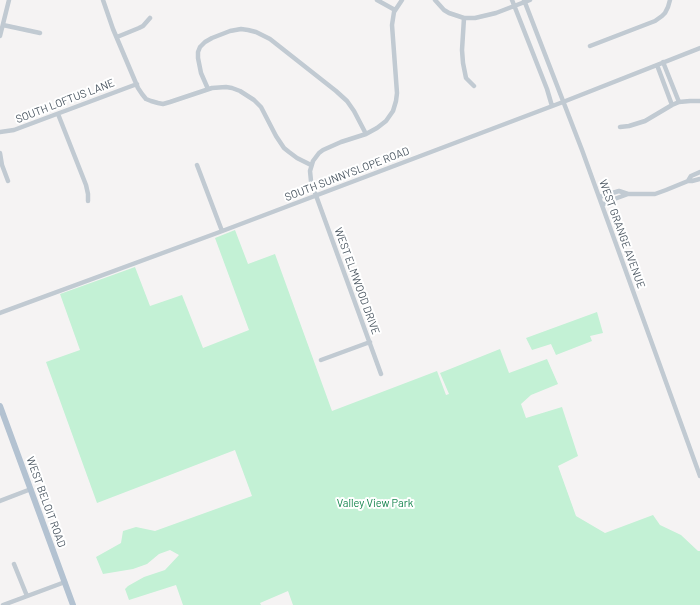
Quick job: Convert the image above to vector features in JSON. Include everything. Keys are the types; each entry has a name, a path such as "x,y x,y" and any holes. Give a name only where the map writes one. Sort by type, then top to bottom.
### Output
{"main road":[{"name":"WEST BELOIT ROAD","path":"0,406 73,605"}],"street":[{"path":"0,36 9,0"},
{"path":"103,0 137,84 146,99 158,104 170,102 208,89 219,87 232,88 248,95 254,100 261,107 284,148 297,158 311,165 316,156 323,150 341,142 366,134 377,128 389,117 395,106 397,93 392,19 395,10 402,0"},
{"path":"377,0 395,10"},
{"path":"435,0 444,10 464,18 480,17 496,13 524,1 530,0"},
{"path":"512,0 552,106"},
{"path":"590,46 655,21 665,13 670,0"},
{"name":"WEST GRANGE AVENUE","path":"524,1 602,205 630,286 700,476"},
{"path":"117,37 139,28 150,18"},
{"path":"464,18 462,50 463,63 467,79 474,86"},
{"path":"3,25 40,33"},
{"path":"208,89 198,58 198,52 205,42 230,31 248,30 256,32 270,40 336,91 354,111 366,134"},
{"name":"SOUTH SUNNYSLOPE ROAD","path":"0,313 563,102 700,48"},
{"path":"663,62 679,102"},
{"path":"657,65 672,105"},
{"name":"SOUTH LOFTUS LANE","path":"0,132 14,130 137,84"},
{"path":"620,127 645,121 679,102 700,101"},
{"path":"58,114 86,185 88,201"},
{"path":"0,153 2,165 8,181"},
{"path":"197,165 222,231"},
{"name":"WEST ELMWOOD DRIVE","path":"311,165 310,176 316,195 381,374"},
{"path":"688,181 691,176 700,172"},
{"path":"599,197 619,191 628,194 655,194 688,181 700,179"},
{"path":"602,205 628,194"},
{"path":"321,360 370,342"},
{"path":"0,501 31,489"},
{"path":"14,564 27,596"},
{"path":"3,605 65,582"}],"green space":[{"name":"Valley View Park","path":"235,230 248,264 275,254 332,411 437,371 446,395 449,394 440,373 500,349 509,373 547,359 558,384 531,395 521,404 526,418 562,407 578,456 558,466 576,516 605,533 653,515 660,525 681,535 698,551 700,551 700,605 293,605 288,591 260,603 261,605 183,605 176,585 129,600 125,589 128,586 144,577 165,570 179,555 170,550 159,554 147,564 133,569 103,574 96,557 121,543 123,531 136,527 155,531 252,496 235,450 97,503 46,362 80,350 60,294 135,267 150,306 182,295 203,348 249,330 215,238"},
{"path":"597,312 603,333 590,336 592,341 556,355 551,344 532,350 526,338"}]}
